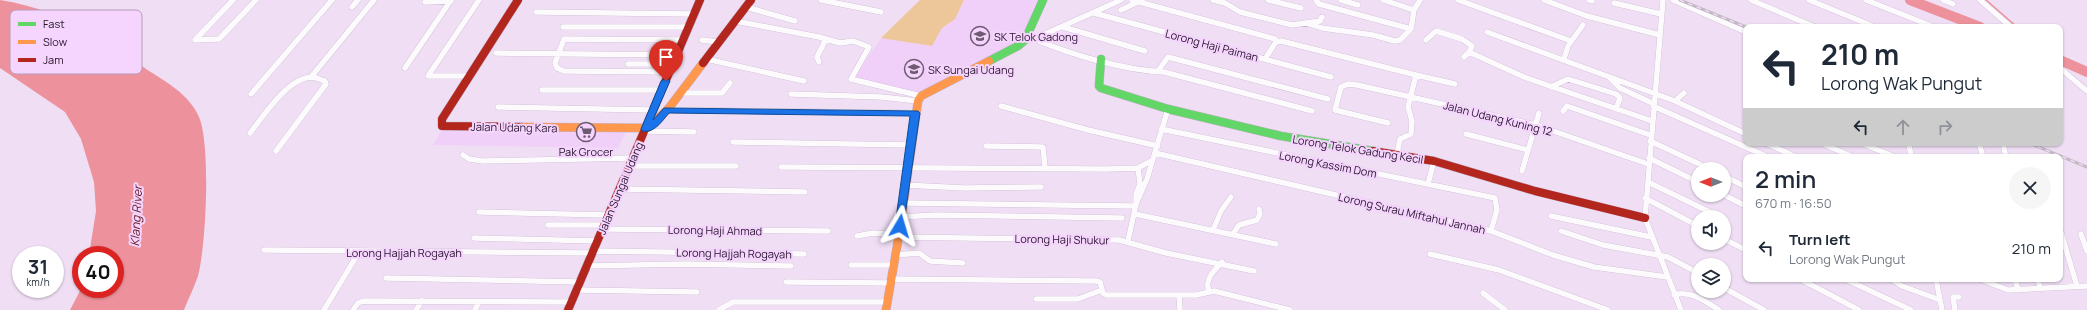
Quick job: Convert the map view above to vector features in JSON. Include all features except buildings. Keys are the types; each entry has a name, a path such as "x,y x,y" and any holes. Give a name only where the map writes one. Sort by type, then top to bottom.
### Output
{"street":[{"path":"233,0 195,39 218,39 256,0"},
{"path":"251,94 332,0"},
{"path":"352,7 358,0"},
{"path":"311,77 374,0"},
{"path":"426,2 451,0"},
{"path":"405,68 451,0"},
{"path":"479,0 428,76 468,79 518,0"},
{"name":"Jalan Sungai Udang","path":"569,306 700,0"},
{"path":"821,0 881,12"},
{"path":"1030,40 1043,0"},
{"path":"791,94 919,99 1030,40 1121,0"},
{"path":"1121,10 1134,1 1142,0"},
{"path":"1213,0 1225,3 1240,12 1292,26 1320,21 1322,17"},
{"path":"1268,0 1301,8"},
{"path":"1316,0 1319,4 1411,29"},
{"path":"1341,0 1358,5"},
{"path":"1383,0 1414,10"},
{"path":"1306,23 1322,28 1373,35 1395,41 1400,40 1411,29 1414,10 1420,0"},
{"path":"1458,0 1571,41"},
{"path":"1544,0 1587,16 1660,35"},
{"path":"1663,0 1648,161 1645,218 1680,310"},
{"path":"1673,0 1743,31"},
{"path":"1751,0 1808,24"},
{"path":"1809,0 1868,24"},
{"path":"1866,0 1925,24"},
{"path":"1944,0 1953,4"},
{"path":"1980,0 2008,24"},
{"path":"1134,1 1275,39"},
{"path":"645,130 654,125 667,110 749,3 767,11 772,16 796,21"},
{"path":"1614,3 1661,14"},
{"path":"536,12 694,14"},
{"name":"Lorong Haji Paiman","path":"1094,13 1331,77"},
{"path":"735,21 826,39 841,44 853,41 867,45 868,47 851,79 919,99"},
{"path":"1564,59 1563,56 1571,41 1583,25"},
{"path":"562,27 689,27"},
{"path":"1062,27 1146,51"},
{"path":"1426,40 1434,32 1441,32 1470,43 1472,46 1464,57"},
{"path":"1487,32 1564,59 1609,77 1655,92 1743,133"},
{"path":"671,68 564,71 556,68 555,62 564,39 683,40"},
{"path":"820,62 817,57 826,39"},
{"path":"702,40 718,42"},
{"path":"1030,40 1060,50 1145,71 1158,71 1312,111"},
{"path":"1265,59 1276,42 1281,41 1455,84"},
{"path":"1468,52 1551,87 1652,121"},
{"path":"496,53 543,55 558,53 677,55"},
{"path":"1158,71 1166,59 1174,58 1328,99"},
{"path":"706,59 804,80"},
{"name":"Lorong Telok Gadung Kecil","path":"1101,59 1098,86 1168,109 1302,140 1434,161 1535,190 1645,218"},
{"path":"628,64 671,68"},
{"path":"2063,71 2087,91"},
{"path":"1397,154 1400,139 1411,134 1412,130 1408,113 1416,75"},
{"path":"250,133 288,86 311,77 323,79 326,84 276,151"},
{"path":"1609,77 1620,88 1743,146"},
{"name":"Jalan Udang Kara","path":"468,79 442,119 442,126 645,130"},
{"path":"1551,87 1563,80 1568,79 1616,94 1620,98 1616,109"},
{"path":"680,93 722,93 730,83"},
{"name":"Jalan Udang Kuning 12","path":"1388,123 1335,110 1341,87 1345,84 1357,85 1536,125 1648,161 1691,179"},
{"path":"542,90 662,90"},
{"path":"1675,101 1684,93"},
{"path":"719,310 733,302 886,306 899,236 915,113 919,99"},
{"path":"1001,106 1088,130 1158,146"},
{"path":"1563,111 1567,106 1650,138 1696,162"},
{"path":"498,107 653,110"},
{"path":"1136,205 1147,179 1151,161 1158,146 1161,129 1168,109"},
{"path":"667,110 915,113"},
{"path":"1522,171 1539,113"},
{"name":"Lorong Kassim Dom","path":"1161,129 1331,166 1494,198 1498,210 1491,232"},
{"path":"645,130 694,132"},
{"path":"1466,134 1528,150"},
{"path":"733,142 911,145"},
{"path":"986,146 1043,147 1045,168"},
{"path":"1744,146 1761,154"},
{"path":"1772,146 1790,154"},
{"path":"1828,146 1846,154"},
{"path":"1868,146 1888,154"},
{"path":"2004,148 2005,154"},
{"name":"Lorong Surau Miftahul Jannah","path":"1155,153 1491,232 1553,255 1594,267 1667,277"},
{"path":"463,155 469,159 483,161 631,162 736,166"},
{"path":"781,167 1138,168 1151,161"},
{"path":"1428,184 1434,161"},
{"path":"1128,241 1135,214 1136,194 1140,184 1138,168"},
{"path":"1731,180 1743,186"},
{"path":"1648,182 1706,210"},
{"path":"905,185 964,188 1041,187"},
{"path":"620,189 805,192"},
{"path":"1213,230 1221,211 1231,197"},
{"path":"1645,198 1691,222"},
{"path":"1731,198 1743,204"},
{"path":"903,203 1136,205"},
{"path":"1233,234 1234,227 1238,223 1257,220 1260,214 1259,210"},
{"path":"479,212 608,215"},
{"path":"1135,214 1276,244"},
{"path":"901,217 934,215 1122,218"},
{"path":"1551,216 1651,237"},
{"name":"Lorong Haji Ahmad","path":"548,225 828,231"},
{"path":"1561,231 1603,245 1668,257 1691,269"},
{"name":"Lorong Haji Shukur","path":"857,236 873,233 899,236 1128,241 1166,253 1222,262 1254,271"},
{"path":"2081,234 2087,251"},
{"path":"474,238 597,241"},
{"path":"2063,239 2077,286"},
{"path":"1731,242 1743,248"},
{"name":"Lorong Hajjah Rogayah","path":"264,250 359,252 804,254"},
{"path":"324,310 359,252"},
{"path":"895,255 919,253 930,261 963,263"},
{"path":"1430,254 1499,270 1608,310"},
{"path":"1206,292 1207,281 1222,262"},
{"path":"586,266 684,264 791,266"},
{"path":"852,265 894,265"},
{"path":"386,278 697,292"},
{"path":"786,282 1091,281 1100,282 1102,290 1106,294 1179,296 1206,292 1234,295 1290,310"},
{"path":"1806,282 1858,310"},
{"path":"1850,282 1911,310"},
{"path":"1896,282 1902,286 1940,300"},
{"path":"1937,282 1942,310"},
{"path":"1989,282 2008,290 2087,286"},
{"path":"2016,282 2018,290"},
{"path":"2039,282 2040,288"},
{"path":"1036,299 1074,300 1085,298 1102,290"},
{"path":"1674,295 1683,292 1691,294 1719,310"},
{"path":"1731,292 1764,310"},
{"path":"1483,293 1505,310"},
{"path":"1179,296 1180,310"},
{"path":"1955,310 1952,297 1959,297"},
{"path":"416,310 422,301"},
{"path":"353,310 360,302 541,302 569,306"},
{"path":"475,310 479,302"},
{"path":"537,310 541,302"}],"shaded area":[{"path":"920,0 964,0 955,19 942,28 932,46 881,38"},
{"path":"964,0 1038,0 1018,44 919,93 854,78 881,38 932,46 942,28 955,19"},
{"path":"443,128 627,130 618,148 433,145"}],"water":[{"name":"Klang River","path":"0,0 42,10 10,10 10,74 142,74 142,66 176,89 195,109 203,131 205,149 205,220 201,262 198,276 184,310 70,310 76,298 124,298 124,246 90,246 96,211 94,182 81,139 65,112 0,68"}],"waterway":[{"path":"1910,0 1972,24"},
{"path":"1986,0 2014,24"},
{"path":"2063,61 2087,72"}],"railway":[{"path":"1680,0 1743,26"},
{"path":"2036,146 2056,154"},
{"path":"2063,157 2087,167"}],"traffic: fast":[{"path":"989,61 1018,46 1025,40 1043,0"},
{"path":"1101,59 1099,86 1101,88 1168,109 1281,136 1373,151"}],"traffic: slow":[{"path":"886,310 899,235 918,101 921,96 989,61"},
{"path":"521,127 648,128 655,123 669,108 703,63"}],"traffic: jam":[{"path":"518,0 442,119 442,126 521,127"},
{"path":"568,310 700,0"},
{"path":"703,63 751,0"},
{"path":"1373,151 1434,161 1535,191 1645,218"}],"place":[{"name":"SK Telok Gadong","path":"980,36"},
{"name":"SK Sungai Udang","path":"914,69"},
{"name":"Pak Grocer","path":"586,132"}],"route":[{"path":"666,81 645,129 654,125 667,110 915,113 900,226"}]}
